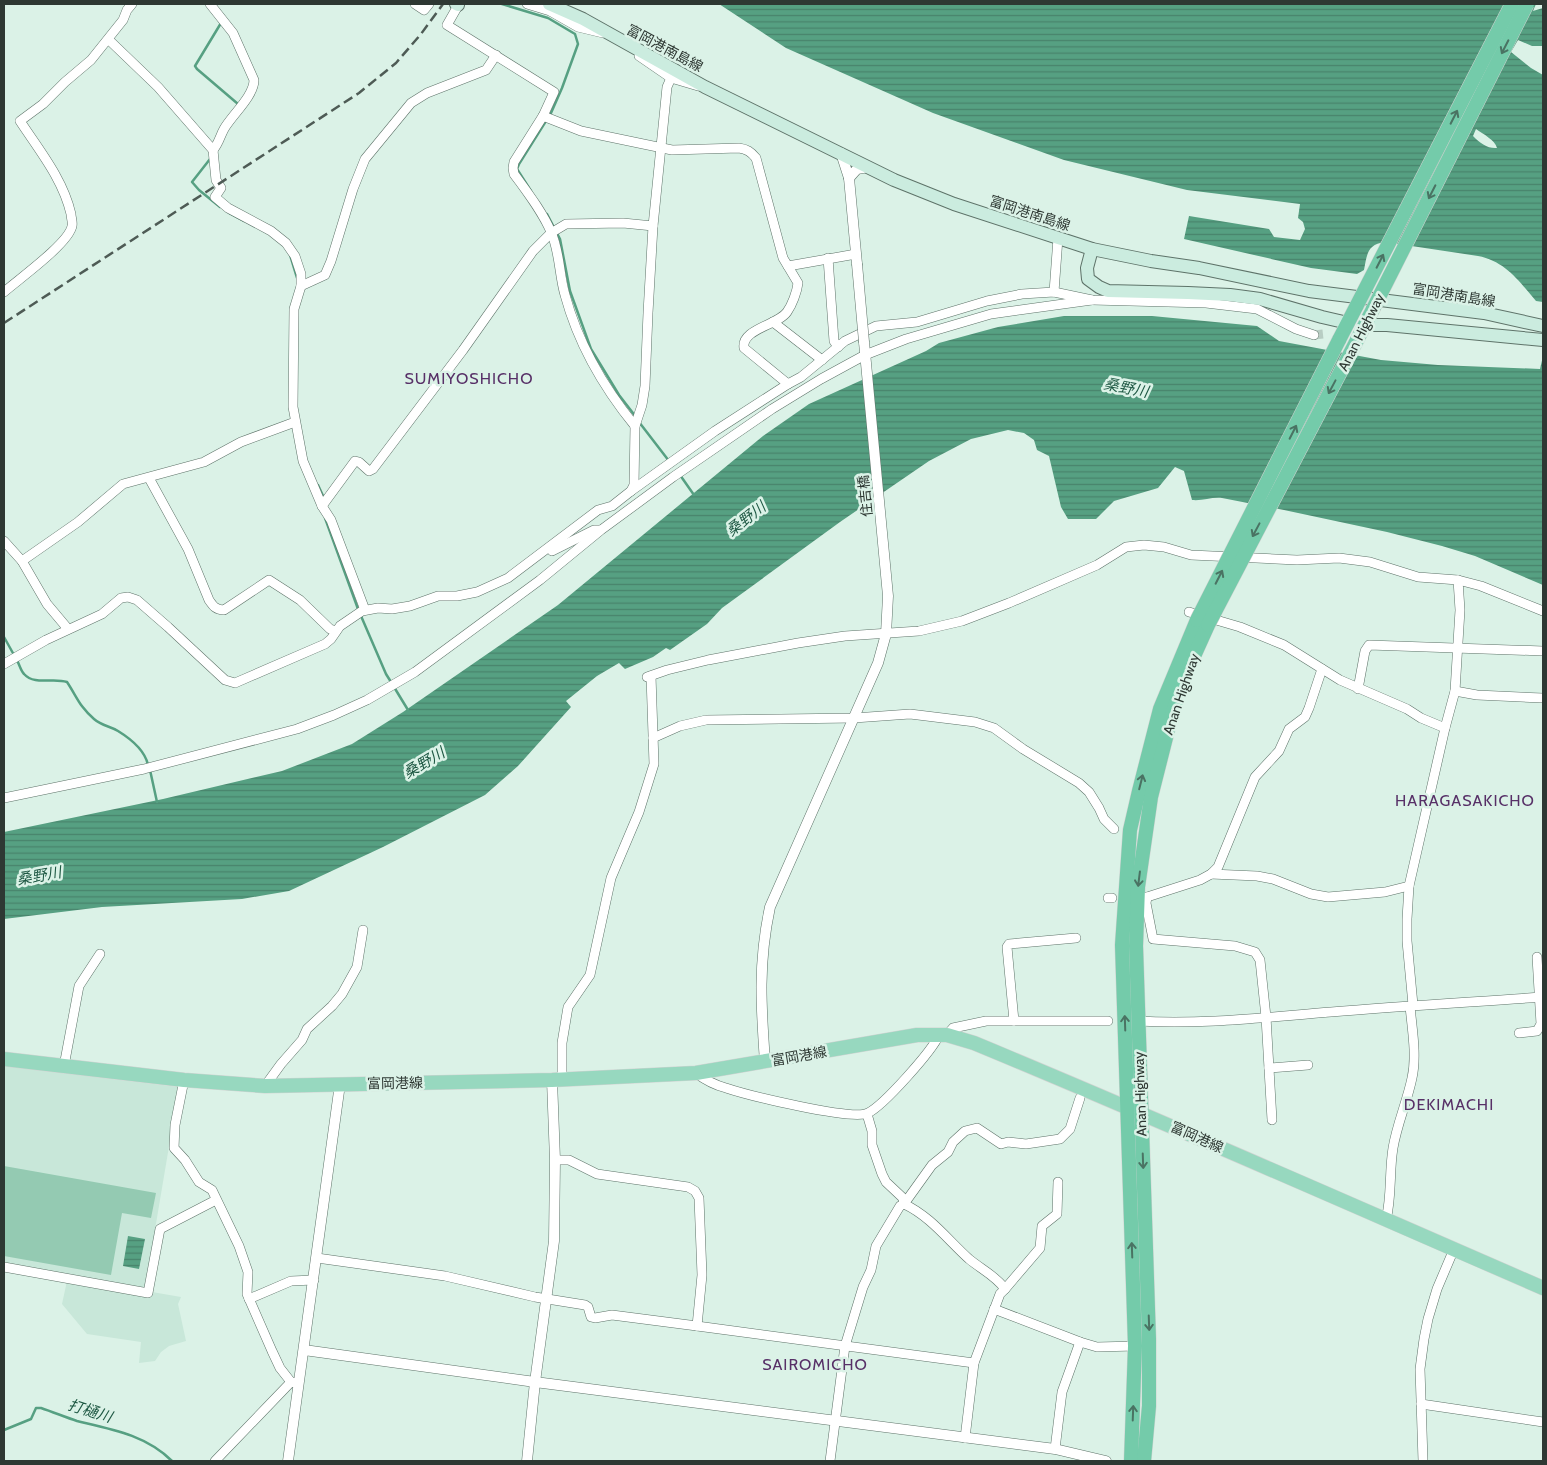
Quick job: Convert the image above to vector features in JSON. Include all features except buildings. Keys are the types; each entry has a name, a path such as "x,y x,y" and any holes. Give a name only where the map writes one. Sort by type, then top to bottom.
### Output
{"highway":[{"name":"Anan Highway","path":"1131,1461 1135,1346 1122,946 1130,830 1150,744 1160,709 1198,619 1512,4"},
{"name":"Anan Highway","path":"1144,1461 1149,1406 1150,1339 1136,946 1138,887 1145,830 1153,788 1172,714 1185,676 1198,619 1355,344 1527,4"}],"main road":[{"name":"富岡港南島線","path":"549,4 583,19 705,87 894,180 954,204 1058,238 1092,249 1151,262 1200,268 1310,291 1484,313 1543,326"},
{"path":"1092,249 1087,268 1088,279 1099,288 1108,291 1196,293 1253,298 1348,323"},
{"path":"1364,325 1387,325 1543,340"},
{"name":"富岡港線","path":"4,1059 184,1080 265,1086 557,1080 696,1073 917,1035 943,1035 974,1043 1141,1112 1543,1288"}],"street":[{"path":"4,292 57,247 73,225 61,186 20,120 43,104 91,60 109,40 123,20 129,7 119,4"},
{"path":"210,4 233,33 254,80 251,92 224,129 220,140 213,150"},
{"path":"415,4 424,10 429,4"},
{"path":"458,4 447,25 554,92 546,118 514,162 514,174 555,230 556,249 565,294 582,340 610,392 637,422"},
{"path":"527,4 550,12 578,27 608,34"},
{"path":"109,40 158,87 213,150 216,180 221,188 215,197 228,208 271,231 286,243 294,256 301,274 293,318 293,407 295,422 303,461 322,506 331,520 362,612"},
{"path":"629,46 671,78 705,87"},
{"path":"300,286 325,275 332,261 339,231 361,166 411,103 427,93 486,70 496,55"},
{"path":"631,491 635,476 637,422 645,386 653,226 660,148 667,87 671,78"},
{"path":"546,118 582,131 660,148 680,150 739,148 746,149 752,153 756,158 783,258 796,277 798,287 786,314 758,329 745,339 743,343 744,348 788,384"},
{"name":"住吉橋","path":"766,1062 760,988 763,945 770,907 878,663 886,631 887,577 849,178 841,153"},
{"path":"849,178 858,168 868,167"},
{"path":"322,506 355,462 359,462 369,471 373,469 463,350 534,251 555,230 566,224 623,223 653,226"},
{"path":"1054,292 1058,238"},
{"path":"788,266 828,258 856,259"},
{"path":"828,258 834,341 838,347"},
{"path":"11,660 46,640 102,614 121,598 128,598 137,600 224,680 235,683 325,644 336,631 362,612 378,608 401,608 438,596 457,596 477,592 508,578 598,510 612,506 678,457 788,384 801,378 844,341 876,326 917,322 1022,294 1054,292 1092,300"},
{"path":"4,798 171,762 297,729 334,716 367,700 415,672 540,580 601,530 685,468 772,409 821,379 906,339 991,314 1092,300 1206,303 1257,309 1296,330 1314,335"},
{"path":"773,322 822,360"},
{"path":"22,561 78,522 123,484 204,462 241,442 295,422"},
{"path":"148,478 188,549 209,600 214,607 224,610 269,580 300,600 330,629 336,631"},
{"path":"536,557 545,556 560,546 594,530 601,530"},
{"path":"4,541 22,561 47,604 68,630"},
{"path":"527,1461 535,1382 554,1241 557,1080 562,1043 568,1007 590,975 610,878 639,812 654,764 649,676 708,660 798,644 886,631 919,631 962,621 1010,603 1088,568 1126,547 1144,545 1164,547 1190,554 1296,560 1338,558 1370,562 1418,577 1458,580 1481,586 1543,611"},
{"path":"1386,1220 1389,1203 1390,1166 1395,1135 1412,1077 1414,1045 1407,933 1409,886 1455,691 1460,610 1458,580"},
{"path":"1198,619 1240,628 1284,645 1322,670 1358,689 1383,698 1445,728"},
{"path":"1358,689 1365,651 1369,645 1543,651"},
{"path":"1211,874 1218,867 1255,777 1279,751 1289,729 1305,716 1310,708 1322,670"},
{"path":"1455,691 1477,695 1543,698"},
{"path":"653,738 680,726 706,720 854,718 910,714 975,722 994,728 1007,735 1023,748 1079,783 1088,792 1104,819 1114,828"},
{"path":"1272,1120 1266,1017 1260,960 1255,952 1235,946 1153,939 1146,897 1211,874 1265,878 1311,894 1328,896 1385,892 1409,886"},
{"path":"265,1086 302,1040 307,1029 342,994 357,966 363,930"},
{"path":"1014,1021 1007,946 1009,944 1076,938"},
{"path":"64,1066 79,986 100,954"},
{"path":"1519,1033 1537,1031 1541,1024 1542,997 1537,958"},
{"path":"1138,1021 1266,1017 1542,997"},
{"path":"696,1073 704,1080 726,1088 781,1102 836,1113 867,1114 895,1090 934,1044 953,1028 986,1020 1108,1021"},
{"path":"1269,1068 1308,1065"},
{"path":"184,1080 175,1125 174,1148 185,1160 199,1182 212,1190 241,1252 248,1272 247,1294 249,1299 280,1368 295,1382"},
{"path":"288,1461 295,1382 304,1350 340,1084"},
{"path":"830,1461 845,1346 863,1287 871,1270 876,1246 900,1206 904,1204 932,1165 948,1152 953,1142 965,1131 977,1128 1001,1144 1008,1142 1026,1144 1060,1139 1070,1129 1080,1098"},
{"path":"867,1114 872,1131 872,1145 882,1174 886,1182 903,1198 904,1204"},
{"path":"555,1160 569,1160 596,1174 688,1187 695,1191 699,1198 702,1275 696,1326"},
{"path":"965,1438 974,1363 1000,1294 1040,1248 1042,1226 1057,1214 1058,1182"},
{"path":"4,1267 148,1293 160,1229 216,1200"},
{"path":"904,1204 947,1235 968,1258 1005,1288"},
{"path":"1423,1461 1420,1369 1428,1319 1437,1289 1454,1249"},
{"path":"317,1258 445,1276 547,1299 585,1304 591,1317 595,1318 612,1315 974,1363"},
{"path":"249,1299 291,1281 314,1280"},
{"path":"994,1308 1097,1347 1135,1346"},
{"path":"1055,1450 1062,1392 1080,1342"},
{"path":"304,1350 1055,1450 1106,1461"},
{"path":"214,1461 295,1382"},
{"path":"1422,1404 1543,1422"}],"shaded area":[{"path":"4,1066 179,1087 145,1289 4,1264"},
{"path":"4,1166 156,1193 151,1218 122,1213 111,1275 4,1256"},
{"path":"67,1281 181,1297 178,1304 186,1341 169,1346 161,1352 155,1361 139,1363 141,1342 87,1334 62,1304"}],"water":[{"path":"719,4 1536,4 1533,11 1543,8 1543,46 1532,46 1518,40 1511,52 1543,75 1543,302 1536,301 1504,267 1478,256 1385,242 1371,248 1367,255 1364,270 1357,274 1311,268 1184,239 1189,216 1269,229 1274,237 1300,240 1305,229 1303,222 1298,218 1300,204 1187,190 1064,160 933,113 786,48","holes":["1476,129 1491,140 1497,148 1487,146 1476,139 1473,136"]},
{"name":"桑野川","path":"1064,316 1152,316 1257,326 1279,341 1381,360 1438,365 1540,369 1543,356 1543,585 1475,556 1387,532 1222,498 1192,500 1184,471 1175,467 1158,488 1114,501 1096,519 1068,519 1061,507 1049,456 1037,450 1034,440 1024,433 1008,430 971,439 929,461 840,522 722,608 707,624 670,650 666,648 653,657 625,669 619,663 597,676 566,701 571,707 518,766 485,795 383,847 289,891 242,899 102,907 4,919 4,832 163,799 282,771 352,744 403,712 558,605 763,436 809,404 926,351 939,343 998,327"},
{"path":"128,1236 145,1239 139,1269 123,1266"}],"waterway":[{"path":"502,4 548,18 575,34 578,44 551,113 517,169 531,191"},
{"path":"221,23 195,66 238,104"},
{"path":"210,159 192,182 220,207"},
{"path":"229,213 244,221"},
{"path":"547,214 560,239 570,291 591,349 619,395 636,417"},
{"path":"290,255 297,278"},
{"path":"639,422 669,461"},
{"path":"680,475 694,495"},
{"path":"318,485 324,498"},
{"path":"325,518 358,609 391,682"},
{"path":"4,637 14,655"},
{"path":"17,660 23,673 28,678 67,682 89,714 103,725 118,731 132,742 141,750 148,765"},
{"path":"394,687 408,710"},
{"path":"150,770 157,802"},
{"name":"打樋川","path":"4,1430 31,1419 36,1408 41,1408 77,1421 128,1434 151,1445 172,1461"}],"tunnel":[{"path":"1314,335 1323,334"}],"railway":[{"path":"4,323 359,93 396,63 443,4"}],"district":[{"name":"SUMIYOSHICHO","path":"469,378"},
{"name":"HARAGASAKICHO","path":"1465,800"},
{"name":"DEKIMACHI","path":"1449,1104"},
{"name":"SAIROMICHO","path":"815,1364"}]}
